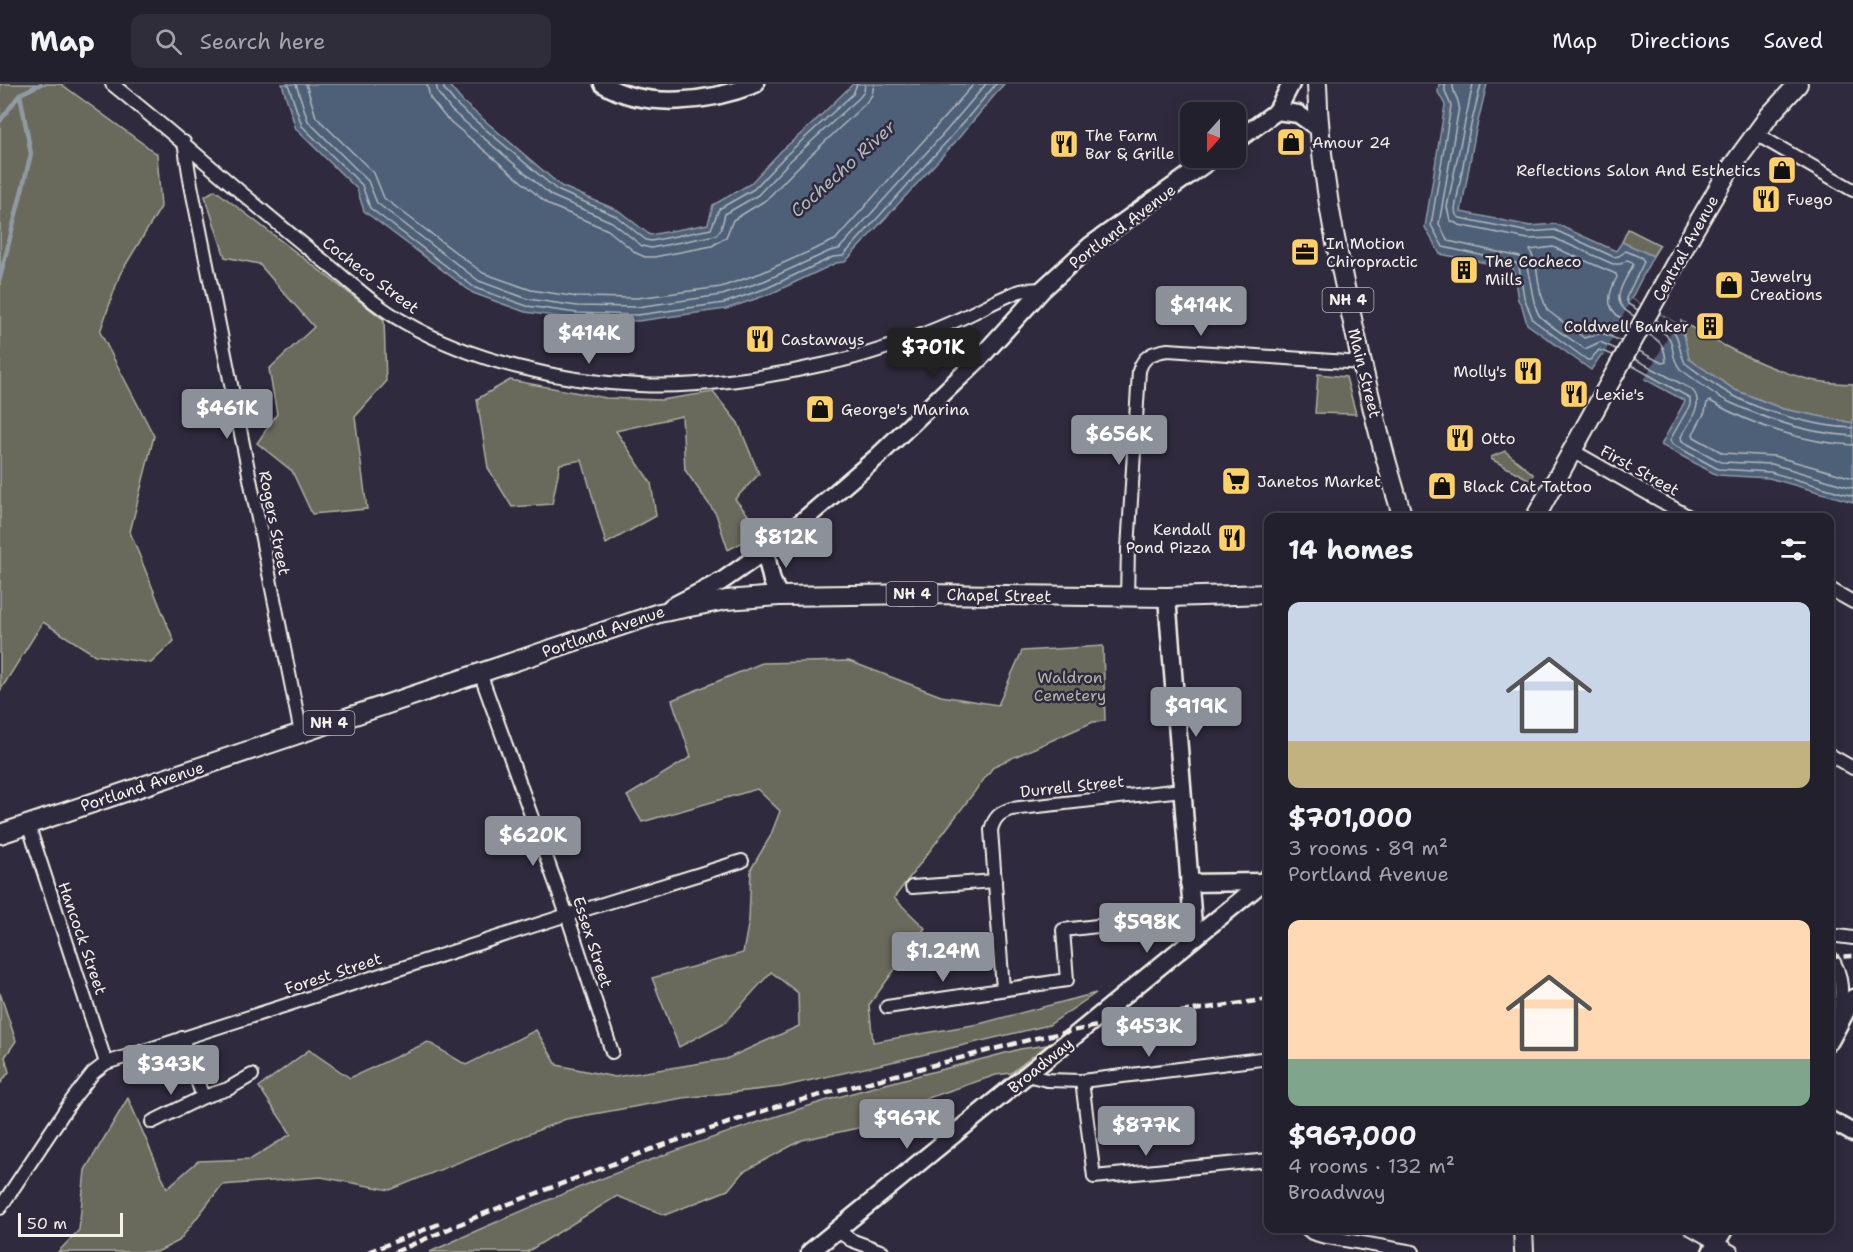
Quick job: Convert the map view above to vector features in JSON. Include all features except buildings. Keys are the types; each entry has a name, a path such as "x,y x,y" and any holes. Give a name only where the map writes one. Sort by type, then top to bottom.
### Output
{"main road":[{"name":"Main Street","path":"1317,84 1318,128 1333,233 1362,363 1401,513"},
{"path":"1768,116 1780,84"},
{"name":"Central Avenue","path":"1539,513 1708,205 1728,172 1768,116 1798,84"},
{"name":"Chapel Street","path":"659,613 726,600 779,596 889,594 1167,597 1264,594"},
{"name":"Portland Avenue","path":"0,834 659,613"},
{"path":"1523,1233 1524,1252"}],"street":[{"name":"Cocheco Street","path":"112,84 184,142 264,214 401,321 477,356 572,378 660,386 748,377 826,364 869,353 918,336 1019,291 1043,289"},
{"path":"603,84 635,97 662,99 718,95 755,84"},
{"path":"1246,134 1277,111 1291,84"},
{"path":"1277,111 1298,114 1318,128"},
{"path":"1756,135 1853,190"},
{"name":"Rogers Street","path":"184,142 301,733"},
{"name":"Portland Avenue","path":"659,613 722,581 765,551 876,458 979,359 1043,289 1091,245 1199,168"},
{"path":"1127,597 1138,371 1149,355 1168,350 1362,363"},
{"name":"First Street","path":"1573,451 1682,513"},
{"path":"765,551 772,581 779,596"},
{"path":"1834,591 1853,602"},
{"path":"1167,597 1194,937"},
{"name":"Essex Street","path":"480,673 567,915 612,1052"},
{"path":"1834,757 1853,768"},
{"name":"Durrell Street","path":"1003,989 991,830 993,822 1003,812 1011,809 1182,790"},
{"name":"Hancock Street","path":"28,824 106,1063"},
{"name":"Forest Street","path":"0,1209 72,1100 93,1073 106,1063 742,861"},
{"path":"1190,884 1264,879"},
{"path":"912,887 995,880"},
{"name":"Broadway","path":"810,1252 1264,880"},
{"path":"887,1007 1067,980 1063,930 1192,915"},
{"path":"1834,936 1853,938"},
{"path":"1834,962 1837,966 1842,992 1838,1025"},
{"path":"1834,1033 1853,998"},
{"path":"182,1038 202,1097"},
{"path":"1027,1075 1047,1080 1082,1081 1264,1059"},
{"path":"152,1122 202,1097 228,1089 252,1075"},
{"path":"1082,1081 1094,1178 1264,1161"},
{"path":"1834,1122 1853,1133"},
{"path":"837,1230 851,1240 883,1252"},
{"path":"1312,1233 1413,1252"},
{"path":"1700,1233 1732,1252"}],"green space":[{"path":"0,84 61,84 157,154 161,207 120,274 100,332 154,436 130,532 174,641 151,663 95,655 43,622 0,691"},
{"path":"215,190 384,320 386,382 355,417 367,509 312,514 292,471 257,443 277,414 269,369 314,327 259,264 225,257 205,196"},
{"path":"1628,229 1660,245 1653,256 1622,242"},
{"path":"1681,321 1726,347 1790,374 1830,383 1853,384 1853,423 1783,409 1735,390 1689,359"},
{"path":"1318,374 1346,377 1356,414 1315,413"},
{"path":"510,380 606,398 661,400 713,392 738,423 759,474 735,499 762,532 728,550 716,514 685,470 682,416 616,431 651,483 656,516 606,544 582,460 560,464 552,504 512,507 488,468 477,399"},
{"path":"1505,451 1533,474 1532,481 1491,459"},
{"name":"Waldron Cemetery","path":"1103,646 1105,721 1093,722 994,766 894,898 925,928 869,1005 873,1042 979,1024 1096,993 1049,1025 781,1087 683,1098 566,1119 390,1190 321,1177 222,1185 179,1241 157,1252 58,1252 79,1230 85,1170 128,1098 167,1188 198,1161 251,1159 291,1134 259,1087 309,1050 350,1078 428,1042 466,1065 536,1030 557,1065 615,1077 726,1059 799,1026 798,993 771,972 726,1022 679,1047 652,978 743,953 749,920 751,869 770,837 780,811 757,789 642,822 627,796 691,757 672,700 762,663 849,661 941,696 998,705 1022,651"},
{"path":"0,993 16,1041 5,1057 9,1072 0,1084"},
{"path":"1047,1045 1011,1073 996,1075 875,1116 867,1126 802,1140 743,1172 728,1190 665,1215 617,1196 527,1252 430,1252 572,1190 766,1120 891,1082 1020,1049"}],"water":[{"name":"Cochecho River","path":"282,84 448,84 462,101 561,186 619,211 650,235 708,224 713,205 750,184 781,151 853,84 1004,84 957,140 845,262 836,263 770,294 726,309 638,321 576,319 525,312 473,293 364,211 357,189 296,129"},
{"path":"1439,84 1487,84 1475,134 1461,212 1530,226 1556,224 1616,251 1622,242 1653,256 1631,299 1676,323 1685,339 1689,359 1735,390 1783,409 1853,423 1853,502 1769,478 1717,475 1661,445 1685,401 1601,355 1591,370 1527,324 1518,300 1513,268 1440,254 1425,227 1445,105 1438,92"}],"pier":[{"path":"1631,299 1676,323 1643,382 1602,359"}],"waterway":[{"path":"0,121 20,94 41,84"},
{"path":"0,278 31,154 20,94"}],"railway":[{"path":"1834,957 1853,956"},
{"path":"395,1252 488,1212 649,1150 775,1107 1032,1039 1132,1019 1264,1000"},
{"path":"368,1252 439,1224"}],"place":[{"name":"Amour 24","path":"1291,142"},
{"name":"The Farm Bar & Grille","path":"1064,144"},
{"name":"Reflections Salon And Esthetics","path":"1782,170"},
{"name":"Fuego","path":"1766,199"},
{"name":"In Motion Chiropractic","path":"1305,252"},
{"name":"The Cocheco Mills","path":"1464,270"},
{"name":"Jewelry Creations","path":"1729,285"},
{"name":"Coldwell Banker","path":"1710,326"},
{"name":"Castaways","path":"760,339"},
{"name":"Molly's","path":"1528,371"},
{"name":"Lexie's","path":"1574,394"},
{"name":"George's Marina","path":"820,409"},
{"name":"Otto","path":"1460,438"},
{"name":"Janetos Market","path":"1236,481"},
{"name":"Black Cat Tattoo","path":"1442,486"},
{"name":"Kendall Pond Pizza","path":"1232,538"}]}
